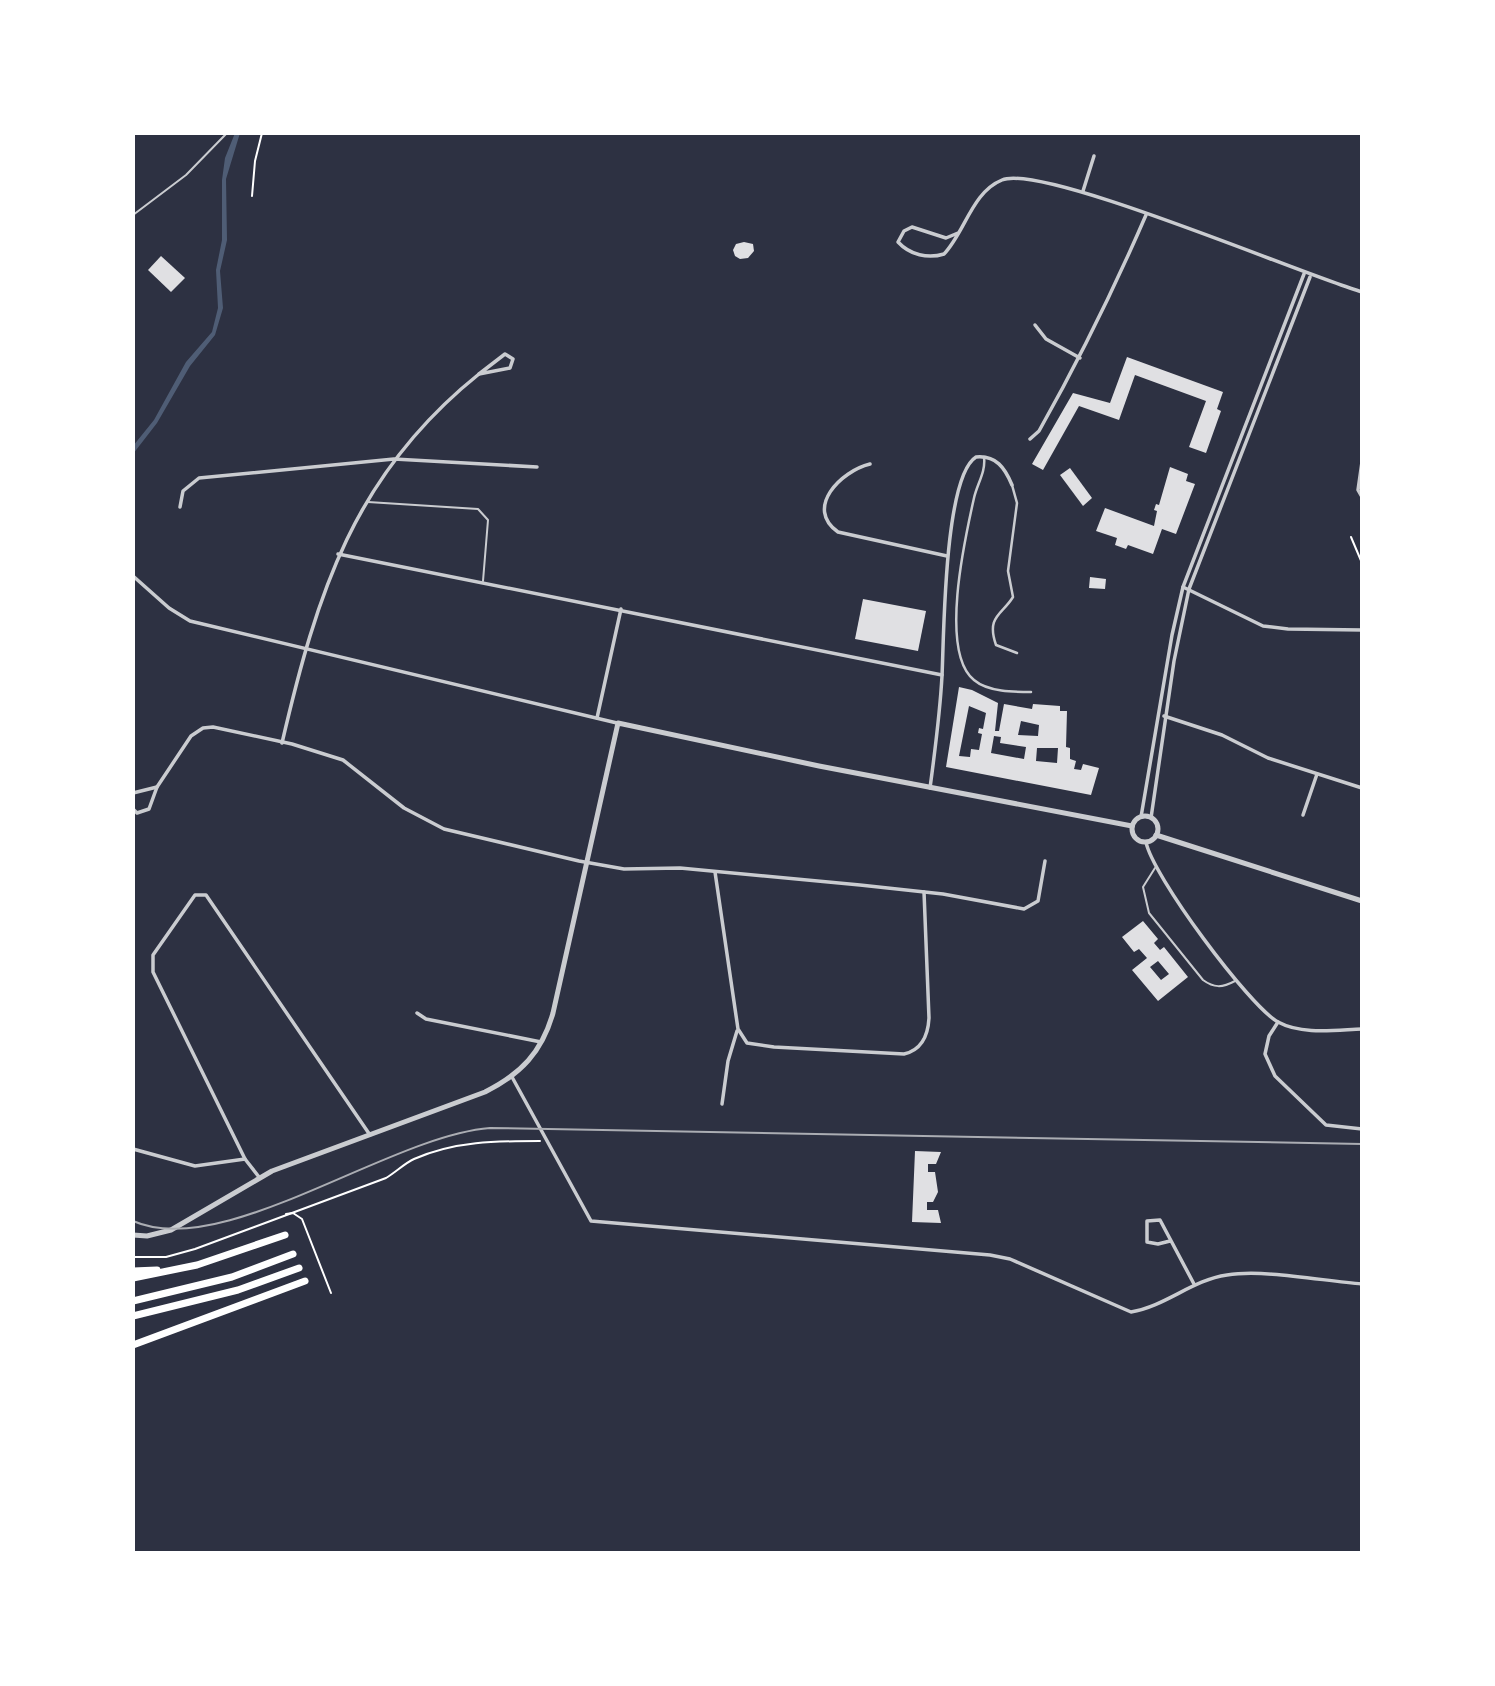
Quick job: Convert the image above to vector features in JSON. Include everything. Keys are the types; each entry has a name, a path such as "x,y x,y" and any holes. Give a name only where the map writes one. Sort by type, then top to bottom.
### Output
{"highway":[{"path":"133,1278 172,1271 285,1235"},
{"path":"133,1301 232,1277 293,1254"},
{"path":"133,1316 237,1290 299,1268"},
{"path":"133,1271 172,1271"},
{"path":"133,1345 305,1281"}],"street":[{"path":"1083,191 1094,156"},
{"path":"958,233 946,238 912,227 904,231 898,242 911,251 932,257 944,254 958,233 984,193 1009,177 1019,176 1083,191 1304,274 1362,292"},
{"path":"1030,439 1039,431 1080,358 1115,288 1146,215"},
{"path":"1132,826 1141,817 1183,587 1304,274"},
{"path":"1146,842 1156,835 1157,826 1151,818 1165,717 1189,589 1310,276"},
{"path":"1035,325 1045,338 1080,358"},
{"path":"282,743 306,649 338,554 394,459 455,395 500,356 513,359 510,368 480,374"},
{"path":"984,457 984,471 977,486 962,555 959,656 968,674 981,685 1031,692"},
{"path":"930,788 942,675 947,556 965,470 970,461 984,457 1000,464 1012,485 1017,503 1008,548 1008,571 1013,597 996,614 993,630 996,645 1017,653"},
{"path":"180,507 183,491 199,478 394,459 537,467"},
{"path":"1361,495 1362,462"},
{"path":"870,464 859,467 824,500 822,511 830,526 838,532 947,556"},
{"path":"338,554 942,675"},
{"path":"133,576 161,601 190,621 618,723 930,788 1132,826"},
{"path":"1183,587 1263,626 1314,631 1362,630"},
{"path":"597,718 621,609"},
{"path":"1159,715 1222,735 1268,758 1362,788"},
{"path":"133,1236 147,1236 170,1230 259,1177 485,1092 512,1077 532,1059 543,1043 553,1013 618,723"},
{"path":"133,809 137,813 149,809 157,787 191,736 203,728 282,743 353,765 404,808 444,829 586,863 624,869 680,868 924,892 1024,909 1038,901 1045,861"},
{"path":"1303,815 1317,774"},
{"path":"133,793 157,787"},
{"path":"1141,817 1151,818"},
{"path":"1132,826 1135,838 1146,842"},
{"path":"1156,835 1362,901"},
{"path":"1146,842 1155,868 1179,905 1267,1014 1278,1022 1301,1030 1362,1029"},
{"path":"715,872 738,1029 747,1043 774,1047 904,1054 917,1049 927,1034 929,1018 924,892"},
{"path":"259,1177 245,1159 153,972 153,955 195,895 201,893 272,989 370,1135"},
{"path":"417,1013 426,1019 543,1043"},
{"path":"1278,1022 1269,1036 1265,1054 1275,1076 1326,1125 1362,1129"},
{"path":"722,1104 728,1061 738,1029"},
{"path":"512,1077 590,1221 990,1255 1010,1259 1131,1312 1144,1309 1194,1283 1239,1274 1362,1284"},
{"path":"133,1149 195,1166 245,1159"},
{"path":"1170,1241 1158,1244 1147,1242 1147,1221 1160,1220 1194,1283"}],"lane":[{"path":"133,215 186,174 227,133"},
{"path":"367,502 478,509 488,520 483,581"},
{"path":"1155,868 1143,887 1149,913 1211,986 1220,987 1238,980"}],"path":[{"path":"253,196 257,147 262,133"},
{"path":"1351,537 1362,563"},
{"path":"133,1257 166,1257 195,1249 386,1178 405,1168 410,1161 446,1148 482,1141 548,1141"},
{"path":"282,1215 293,1213 302,1219 331,1293"}],"water":[{"path":"235,133 240,133 226,179 227,240 220,271 223,308 215,335 190,366 157,423 133,454 133,446 154,420 186,362 212,332 218,308 216,270 222,240 222,180 225,158"}],"building":[{"path":"736,244 753,244 754,251 748,258 740,259 735,256 733,250"},
{"path":"161,256 185,278 171,292 148,270"},
{"path":"1127,357 1223,392 1217,409 1221,411 1206,453 1189,447 1206,401 1135,375 1119,420 1079,406 1043,470 1032,464 1073,393 1110,403"},
{"path":"1170,467 1188,474 1186,481 1195,484 1176,534 1162,529 1153,554 1128,545 1126,549 1115,545 1117,538 1096,531 1105,508 1154,526 1157,511 1154,510 1156,504 1159,505"},
{"path":"1070,468 1092,498 1083,506 1060,475"},
{"path":"1090,577 1106,579 1105,589 1089,588"},
{"path":"863,599 926,611 918,651 855,639"},
{"path":"959,687 972,690 998,703 995,731 999,731 1004,704 1032,709 1033,704 1060,706 1060,711 1067,711 1066,747 1070,748 1070,759 1076,761 1074,769 1081,770 1083,764 1099,768 1091,795 946,767","holes":["969,706 986,713 983,729 979,728 978,733 982,734 979,750 971,749 970,757 959,756","1021,721 1039,725 1038,736 1018,735","994,736 1001,737 1000,743 1026,747 1024,759 991,753","1037,748 1058,748 1057,763 1036,761"]},
{"path":"1143,921 1158,939 1154,943 1160,950 1164,947 1188,977 1158,1001 1132,970 1147,958 1139,949 1134,952 1122,937","holes":["1158,961 1169,974 1161,980 1150,967"]},
{"path":"915,1151 941,1152 936,1164 928,1164 928,1172 935,1172 938,1192 933,1202 927,1202 927,1210 938,1210 941,1223 912,1222"}],"tram line":[{"path":"133,1221 170,1229 212,1224 259,1211 449,1136 490,1128 1362,1144"}]}
